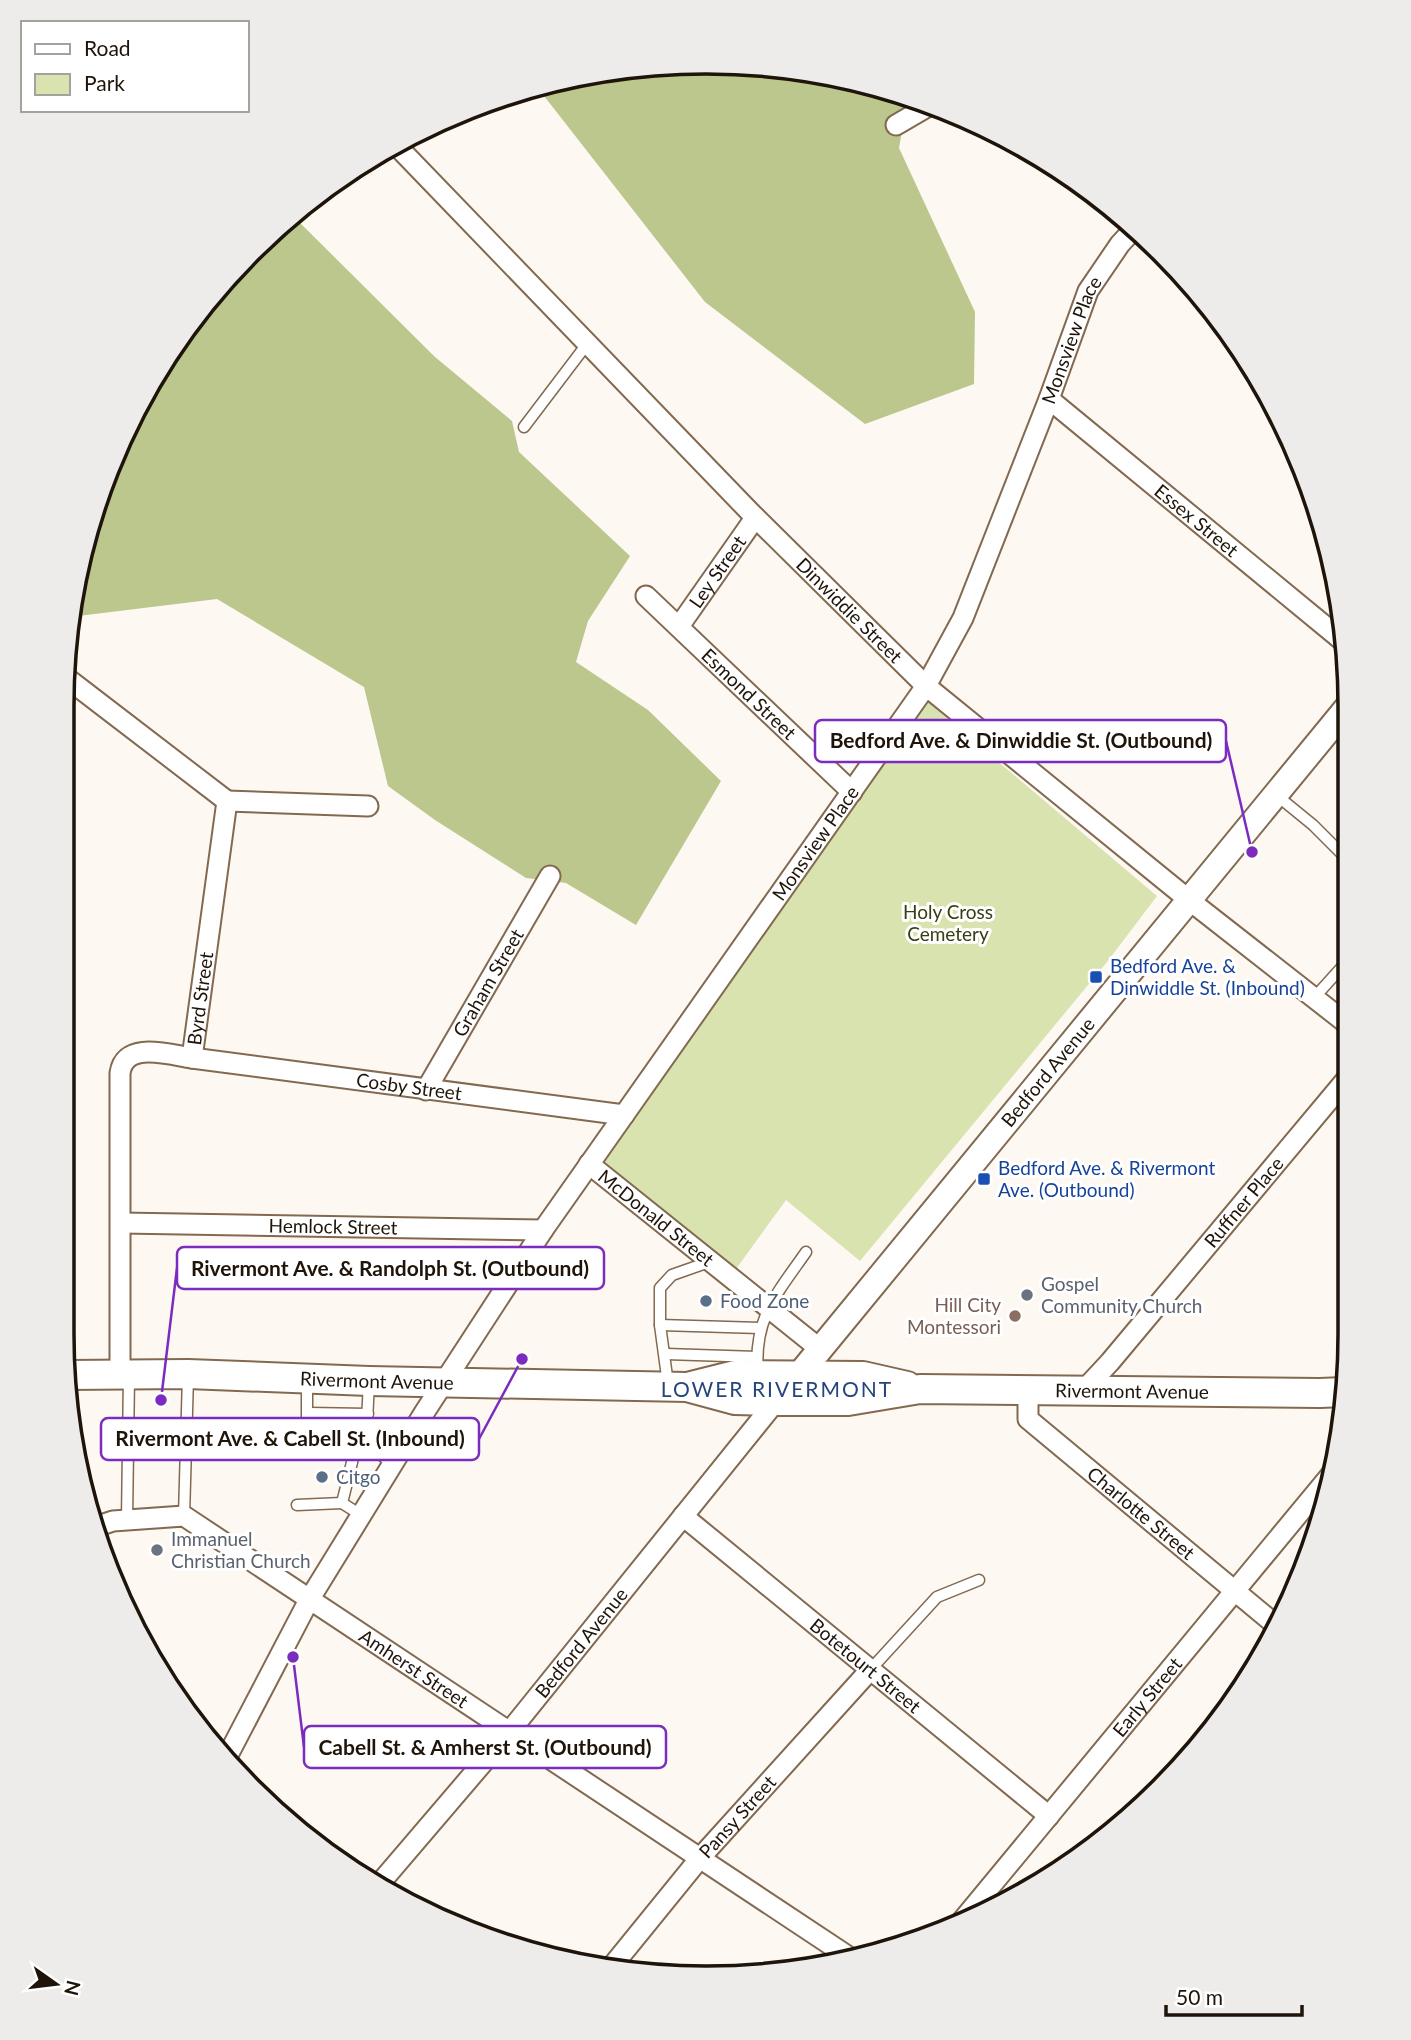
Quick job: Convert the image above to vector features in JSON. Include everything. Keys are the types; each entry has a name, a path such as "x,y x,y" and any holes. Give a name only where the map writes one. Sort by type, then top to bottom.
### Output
{"main road":[{"name":"Rivermont Avenue","path":"678,1387 735,1375 757,1366 799,1375 863,1376 909,1387 1028,1391 1334,1393"},
{"name":"Rivermont Avenue","path":"75,1375 188,1374 444,1383 678,1387 735,1400 776,1401 848,1401 909,1387"}],"street":[{"path":"896,125 920,111"},
{"name":"Dinwiddie Street","path":"402,152 755,518 926,686 1188,900 1338,1017"},
{"name":"Monsview Place","path":"230,1751 309,1600 543,1230 926,686 963,618 1049,400 1088,291 1128,236"},
{"name":"Essex Street","path":"1049,400 1333,633"},
{"name":"Ley Street","path":"680,625 755,518"},
{"name":"Esmond Street","path":"646,596 680,625 852,792"},
{"path":"75,684 227,801 368,806"},
{"name":"Bedford Avenue","path":"799,1375 1338,718"},
{"name":"Byrd Street","path":"124,1375 120,1073 123,1062 140,1052 192,1058 227,801"},
{"name":"Graham Street","path":"426,1090 550,876"},
{"name":"Cosby Street","path":"192,1058 624,1115"},
{"name":"Ruffner Place","path":"1083,1391 1338,1089"},
{"name":"McDonald Street","path":"589,1164 820,1349"},
{"name":"Hemlock Street","path":"121,1223 543,1230"},
{"name":"Charlotte Street","path":"1028,1391 1028,1419 1269,1620"},
{"name":"Bedford Avenue","path":"384,1879 510,1731 776,1401"},
{"name":"Early Street","path":"975,1906 1317,1491"},
{"path":"103,1525 113,1521 184,1516"},
{"name":"Amherst Street","path":"184,1516 841,1951"},
{"name":"Botetourt Street","path":"683,1516 1049,1816"},
{"name":"Pansy Street","path":"617,1960 700,1858 871,1669"}],"lane":[{"path":"524,427 587,344"},
{"path":"1275,794 1338,850"},
{"path":"1314,998 1338,971"},
{"path":"666,1354 757,1366 760,1328 768,1308 806,1252"},
{"path":"678,1387 666,1354 660,1325 660,1288 672,1275 709,1262"},
{"path":"660,1325 760,1328"},
{"path":"184,1516 188,1374"},
{"path":"124,1375 127,1520"},
{"path":"307,1378 307,1445 356,1446 366,1440"},
{"path":"366,1440 369,1381"},
{"path":"308,1413 368,1414"},
{"path":"366,1440 392,1465"},
{"path":"342,1503 356,1446"},
{"path":"298,1505 342,1503 361,1515"},
{"path":"871,1669 936,1597 979,1580"}],"green space":[{"path":"664,75 747,75 829,86 906,106 899,148 975,312 974,384 865,424 705,302 543,95 623,79"},
{"path":"299,222 435,357 512,421 519,452 630,556 588,621 576,662 648,710 721,781 636,925 566,883 526,878 435,820 388,786 364,687 217,599 80,616 95,542 107,502 158,389 180,354 230,289"},
{"name":"Holy Cross Cemetery","path":"924,699 1157,896 1107,962 860,1261 786,1200 736,1269 604,1162"}],"place":[{"name":"Bedford Ave. & Dinwiddie St. (Outbound)","path":"1252,852"},
{"name":"Bedford Ave. & Dinwiddle St. (Inbound)","path":"1096,977"},
{"name":"Bedford Ave. & Rivermont Ave. (Outbound)","path":"984,1179"},
{"name":"Gospel Community Church","path":"1027,1295"},
{"name":"Food Zone","path":"706,1301"},
{"name":"Hill City Montessori","path":"1015,1316"},
{"name":"Rivermont Ave. & Cabell St. (Inbound)","path":"522,1359"},
{"name":"Rivermont Ave. & Randolph St. (Outbound)","path":"161,1400"},
{"name":"Citgo","path":"322,1477"},
{"name":"Immanuel Christian Church","path":"157,1550"},
{"name":"Cabell St. & Amherst St. (Outbound)","path":"293,1657"}],"district":[{"name":"LOWER RIVERMONT","path":"777,1390"}]}
